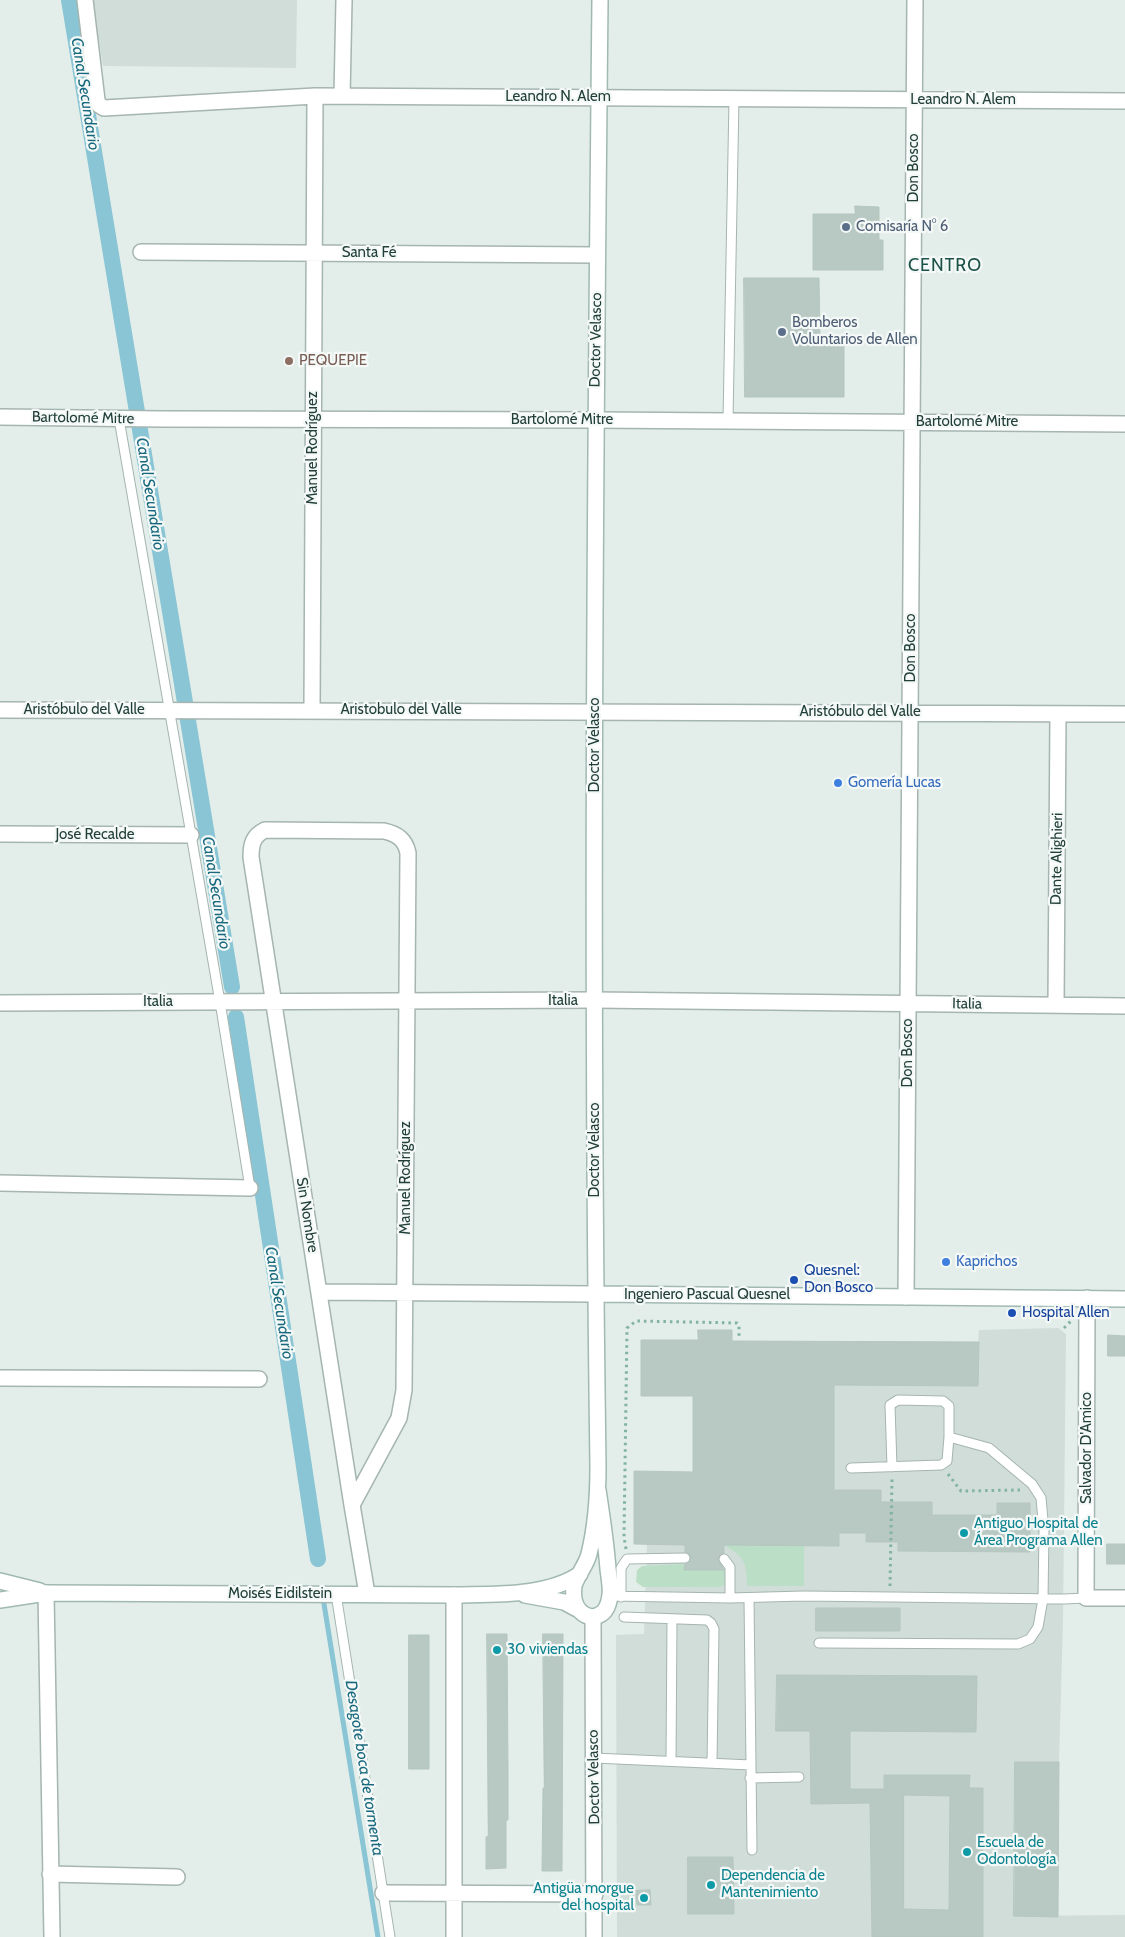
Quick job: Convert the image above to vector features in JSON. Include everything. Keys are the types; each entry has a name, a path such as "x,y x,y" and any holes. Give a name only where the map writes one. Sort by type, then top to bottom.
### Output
{"street":[{"name":"Leandro N. Alem","path":"85,0 97,100 99,105 104,108 315,96 1125,101"},
{"path":"342,96 344,0"},
{"name":"Doctor Velasco","path":"600,0 595,420 595,1294 598,1490 613,1592"},
{"name":"Don Bosco","path":"906,1297 915,0"},
{"name":"Manuel Rodríguez","path":"312,710 315,96"},
{"name":"Santa Fé","path":"141,252 597,255"},
{"name":"Bartolomé Mitre","path":"0,417 119,419 728,420 1125,424"},
{"name":"Aristóbulo del Valle","path":"0,710 206,710"},
{"name":"Aristobulo del Valle","path":"206,710 595,711"},
{"name":"Aristóbulo del Valle","path":"595,711 1125,714"},
{"name":"Dante Alighieri","path":"1056,1005 1058,714"},
{"name":"Manuel Rodríguez","path":"256,836 260,832 271,829 374,831 390,833 403,840 406,846 408,860 404,1390 399,1418 352,1505"},
{"name":"José Recalde","path":"0,834 190,835"},
{"name":"Sin Nombre","path":"256,836 252,842 250,857 367,1594"},
{"name":"Italia","path":"0,1003 594,1000 1125,1006"},
{"path":"0,1183 250,1188"},
{"name":"Ingeniero Pascual Quesnel","path":"319,1292 1125,1299"},
{"name":"Salvador D'Amico","path":"1086,1598 1087,1298"},
{"path":"0,1378 259,1379"},
{"name":"Doctor Velasco","path":"579,1610 575,1602 574,1592 576,1582 590,1554 598,1490"},
{"path":"579,1610 593,1617 604,1611 613,1592 604,1572 592,1567 581,1572"},
{"name":"Moisés Eidilstein","path":"0,1600 46,1593 454,1595 513,1593 560,1584 581,1572"},
{"name":"Moisés Eidilstein","path":"0,1581 46,1593"},
{"path":"46,1593 52,1937"},
{"name":"Moisés Eidilstein","path":"513,1593 564,1602 579,1610"},
{"path":"454,1595 454,1937"},
{"path":"1086,1598 1125,1598"},
{"name":"Doctor Velasco","path":"593,1617 594,1937"},
{"path":"50,1874 177,1877"},
{"path":"383,1893 454,1895 595,1894"}],"lane":[{"path":"728,420 734,98"},
{"path":"119,419 220,1002 250,1188"},
{"path":"851,1468 892,1467 941,1465 947,1461 949,1406 943,1402 898,1400 890,1405 892,1467"},
{"path":"819,1643 1018,1644 1030,1639 1038,1626 1043,1599 1044,1531 1041,1498 1032,1484 989,1448 949,1437"},
{"path":"685,1558 627,1559 621,1568 613,1592 730,1598 804,1596 1086,1598"},
{"path":"724,1559 730,1567 730,1598"},
{"path":"336,1594 390,1937"},
{"path":"749,1598 752,1850"},
{"path":"624,1617 707,1620 712,1623 714,1629 712,1762"},
{"path":"671,1761 672,1620"},
{"path":"594,1758 751,1765"},
{"path":"750,1778 799,1778"}],"path":[{"path":"627,1559 624,1537 628,1328 636,1321 736,1323 739,1326 739,1336"},
{"path":"941,1465 961,1491 1035,1490"},
{"path":"889,1598 892,1467"}],"shaded area":[{"path":"92,0 297,0 296,68 103,66"},
{"path":"1058,1328 1066,1334 1063,1621 1059,1762 1015,1762 1014,1916 1125,1915 1125,1937 617,1937 616,1635 644,1634 647,1544 634,1544 634,1471 693,1472 693,1396 641,1396 641,1340 698,1340 732,1330 732,1341 978,1342 979,1330"}],"green space":[{"path":"724,1545 804,1545 804,1586 747,1586 743,1561 736,1553"},
{"path":"685,1564 685,1570 724,1570 726,1573 725,1584 720,1587 643,1587 636,1582 637,1570 642,1566"}],"building":[{"name":"Comisaría N° 6","path":"855,206 879,207 879,240 883,240 883,270 813,270 813,214 855,214"},
{"name":"Bomberos Voluntarios de Allen","path":"744,278 819,278 820,338 844,338 844,397 745,397"},
{"path":"698,1330 732,1330 732,1341 979,1342 978,1386 834,1385 834,1490 881,1490 881,1502 932,1502 932,1515 997,1515 997,1503 1030,1503 1030,1552 898,1551 898,1542 866,1542 866,1533 839,1533 839,1546 724,1545 724,1553 720,1554 718,1559 724,1570 684,1570 685,1564 689,1563 691,1558 690,1554 685,1552 685,1545 634,1544 634,1471 693,1472 693,1396 641,1396 641,1340 698,1340"},
{"path":"1108,1335 1125,1336 1125,1356 1108,1356"},
{"path":"1107,1544 1125,1544 1125,1564 1107,1564"},
{"path":"816,1608 900,1608 900,1631 816,1631"},
{"path":"487,1634 507,1634 508,1820 506,1820 506,1868 486,1869 486,1837 488,1836"},
{"path":"543,1634 563,1634 562,1871 542,1871 544,1788"},
{"path":"409,1635 429,1635 429,1769 409,1769"},
{"path":"777,1675 977,1676 976,1732 850,1731 850,1789 884,1789 884,1775 970,1775 969,1788 983,1788 983,1937 872,1937 870,1803 811,1804 810,1731 776,1731","holes":["904,1795 950,1796 949,1910 904,1909"]},
{"path":"1015,1762 1059,1762 1058,1917 1014,1916"},
{"name":"Dependencia de Mantenimiento","path":"688,1857 733,1857 734,1914 688,1914"},
{"name":"Antigüa morgue del hospital","path":"650,1890 651,1905 637,1905 636,1891"}],"waterway":[{"name":"Canal Secundario","path":"69,0 232,987"},
{"name":"Canal Secundario","path":"236,1017 318,1559"},
{"name":"Desagote boca de tormenta","path":"324,1604 378,1937"}],"place":[{"name":"Comisaría N° 6","path":"846,227"},
{"name":"Bomberos Voluntarios de Allen","path":"782,332"},
{"name":"PEQUEPIE","path":"289,361"},
{"name":"Gomería Lucas","path":"838,783"},
{"name":"Kaprichos","path":"946,1262"},
{"name":"Quesnel: Don Bosco","path":"794,1280"},
{"name":"Hospital Allen","path":"1012,1313"},
{"name":"Antiguo Hospital de Área Programa Allen","path":"964,1533"},
{"name":"30 viviendas","path":"497,1650"},
{"name":"Escuela de Odontología","path":"967,1852"},
{"name":"Dependencia de Mantenimiento","path":"711,1885"},
{"name":"Antigüa morgue del hospital","path":"644,1898"}],"district":[{"name":"CENTRO","path":"945,266"}]}
